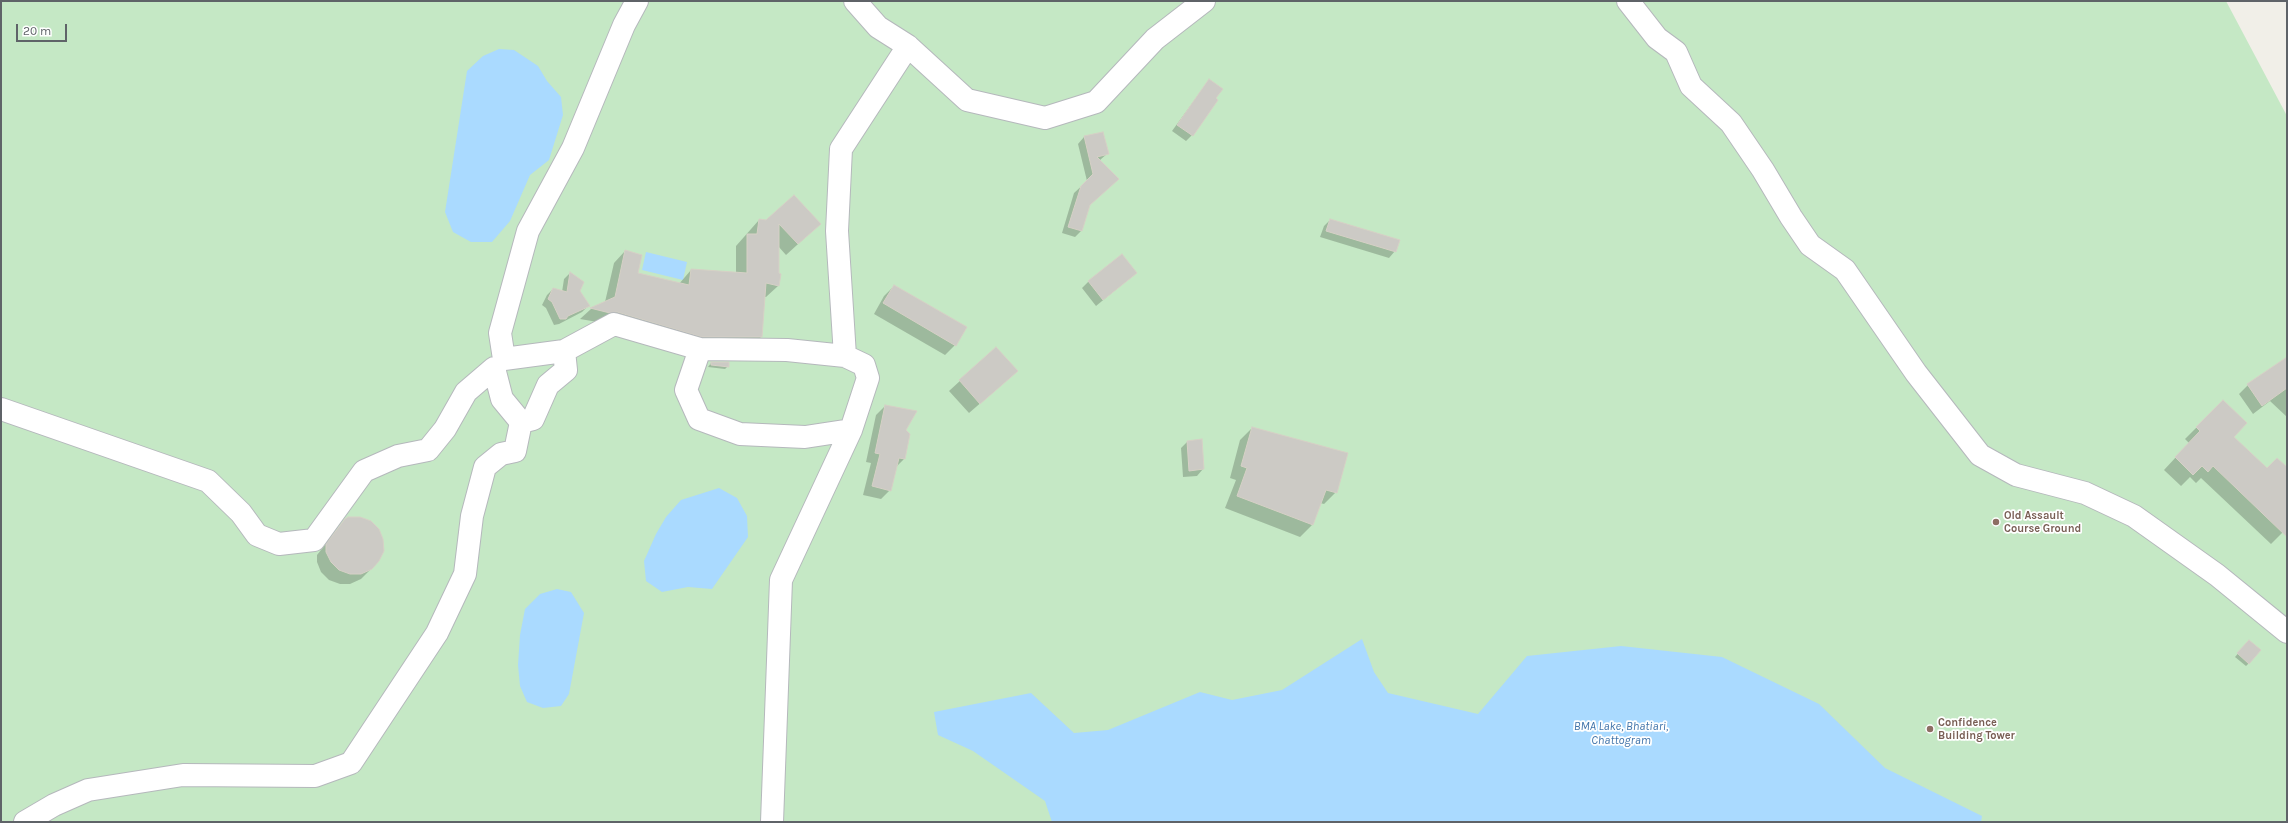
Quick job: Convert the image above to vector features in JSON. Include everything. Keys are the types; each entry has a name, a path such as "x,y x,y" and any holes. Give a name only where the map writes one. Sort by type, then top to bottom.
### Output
{"street":[{"path":"521,422 502,398 499,363 500,333 528,231 573,148 624,25 637,1"},
{"path":"855,1 878,26 908,46 967,100 1045,118 1096,102 1155,39 1204,1"},
{"path":"1628,1 1657,38 1676,52 1690,86 1731,124 1763,170 1791,217 1810,245 1845,270 1916,373 1980,455 2016,475 2085,493 2134,516 2217,575 2287,632"},
{"path":"845,356 837,232 841,149 908,46"},
{"path":"1,409 208,481 240,513 257,535 278,544 314,540 364,471 398,456 428,450 445,429 466,392 499,363 564,351 614,324 700,349 787,350 845,356 864,366 868,378 850,430 781,580 772,822"},
{"path":"700,349 686,390 699,419 740,434 805,437 850,430"},
{"path":"521,422 532,418 548,385 566,370 564,351"},
{"path":"25,822 54,805 88,790 183,775 315,776 351,763 438,633 465,574 472,516 485,467 501,454 515,451 521,422"}],"green space":[{"path":"1,1 2226,1 2287,116 2287,822 1,822"}],"water":[{"path":"499,49 514,50 538,66 547,81 561,97 563,115 549,160 530,175 510,221 492,242 471,242 453,232 445,212 467,71 483,56"},
{"path":"646,252 687,262 683,280 642,270"},
{"path":"719,488 737,498 747,516 748,537 712,589 688,587 662,592 646,581 644,561 656,534 666,517 681,500"},
{"path":"557,589 571,592 584,613 569,694 561,706 543,708 527,702 520,686 518,665 520,635 525,609 540,594"},
{"name":"BMA Lake, Bhatiari, Chattogram","path":"1362,639 1374,672 1388,693 1478,714 1527,656 1621,646 1722,657 1819,704 1885,768 1982,816 1981,822 1052,822 1045,801 973,751 938,735 934,712 1031,693 1074,733 1108,730 1200,692 1232,700 1282,690"}],"building":[{"path":"1209,79 1223,89 1216,98 1218,100 1193,136 1177,125"},
{"path":"1103,132 1109,154 1097,157 1119,179 1090,205 1082,231 1068,227 1081,186 1093,174 1084,136"},
{"path":"794,195 821,224 798,244 779,224 779,273 781,274 779,286 766,283 762,337 702,337 617,312 610,313 590,308 615,297 625,250 642,255 638,273 689,285 691,269 747,273 747,234 757,234 759,219 766,220"},
{"path":"1330,219 1400,240 1396,252 1326,231"},
{"path":"1122,254 1137,273 1103,300 1088,281"},
{"path":"570,272 584,282 580,291 590,306 568,316 566,319 560,319 552,302 548,299 553,288 567,292"},
{"path":"894,285 967,327 956,346 883,303"},
{"path":"996,347 1018,371 980,404 959,380"},
{"path":"2287,357 2287,388 2262,406 2247,384"},
{"path":"711,362 729,362 729,367 711,365"},
{"path":"2223,400 2247,423 2234,437 2267,468 2277,458 2287,467 2287,537 2213,466 2208,472 2202,466 2193,475 2175,457 2200,431 2196,427"},
{"path":"885,405 917,411 906,430 910,434 905,459 899,458 891,491 872,486 880,454 875,453"},
{"path":"1252,427 1348,453 1337,493 1326,490 1313,525 1237,496 1247,468 1241,466"},
{"path":"1202,439 1204,469 1189,471 1187,441"},
{"path":"348,517 360,517 371,521 379,529 383,539 384,551 379,561 372,569 361,574 350,574 339,570 331,562 326,552 326,544"},
{"path":"2249,640 2261,650 2249,664 2237,653"}],"place":[{"name":"Old Assault Course Ground","path":"1996,522"},
{"name":"Confidence Building Tower","path":"1930,729"}]}
